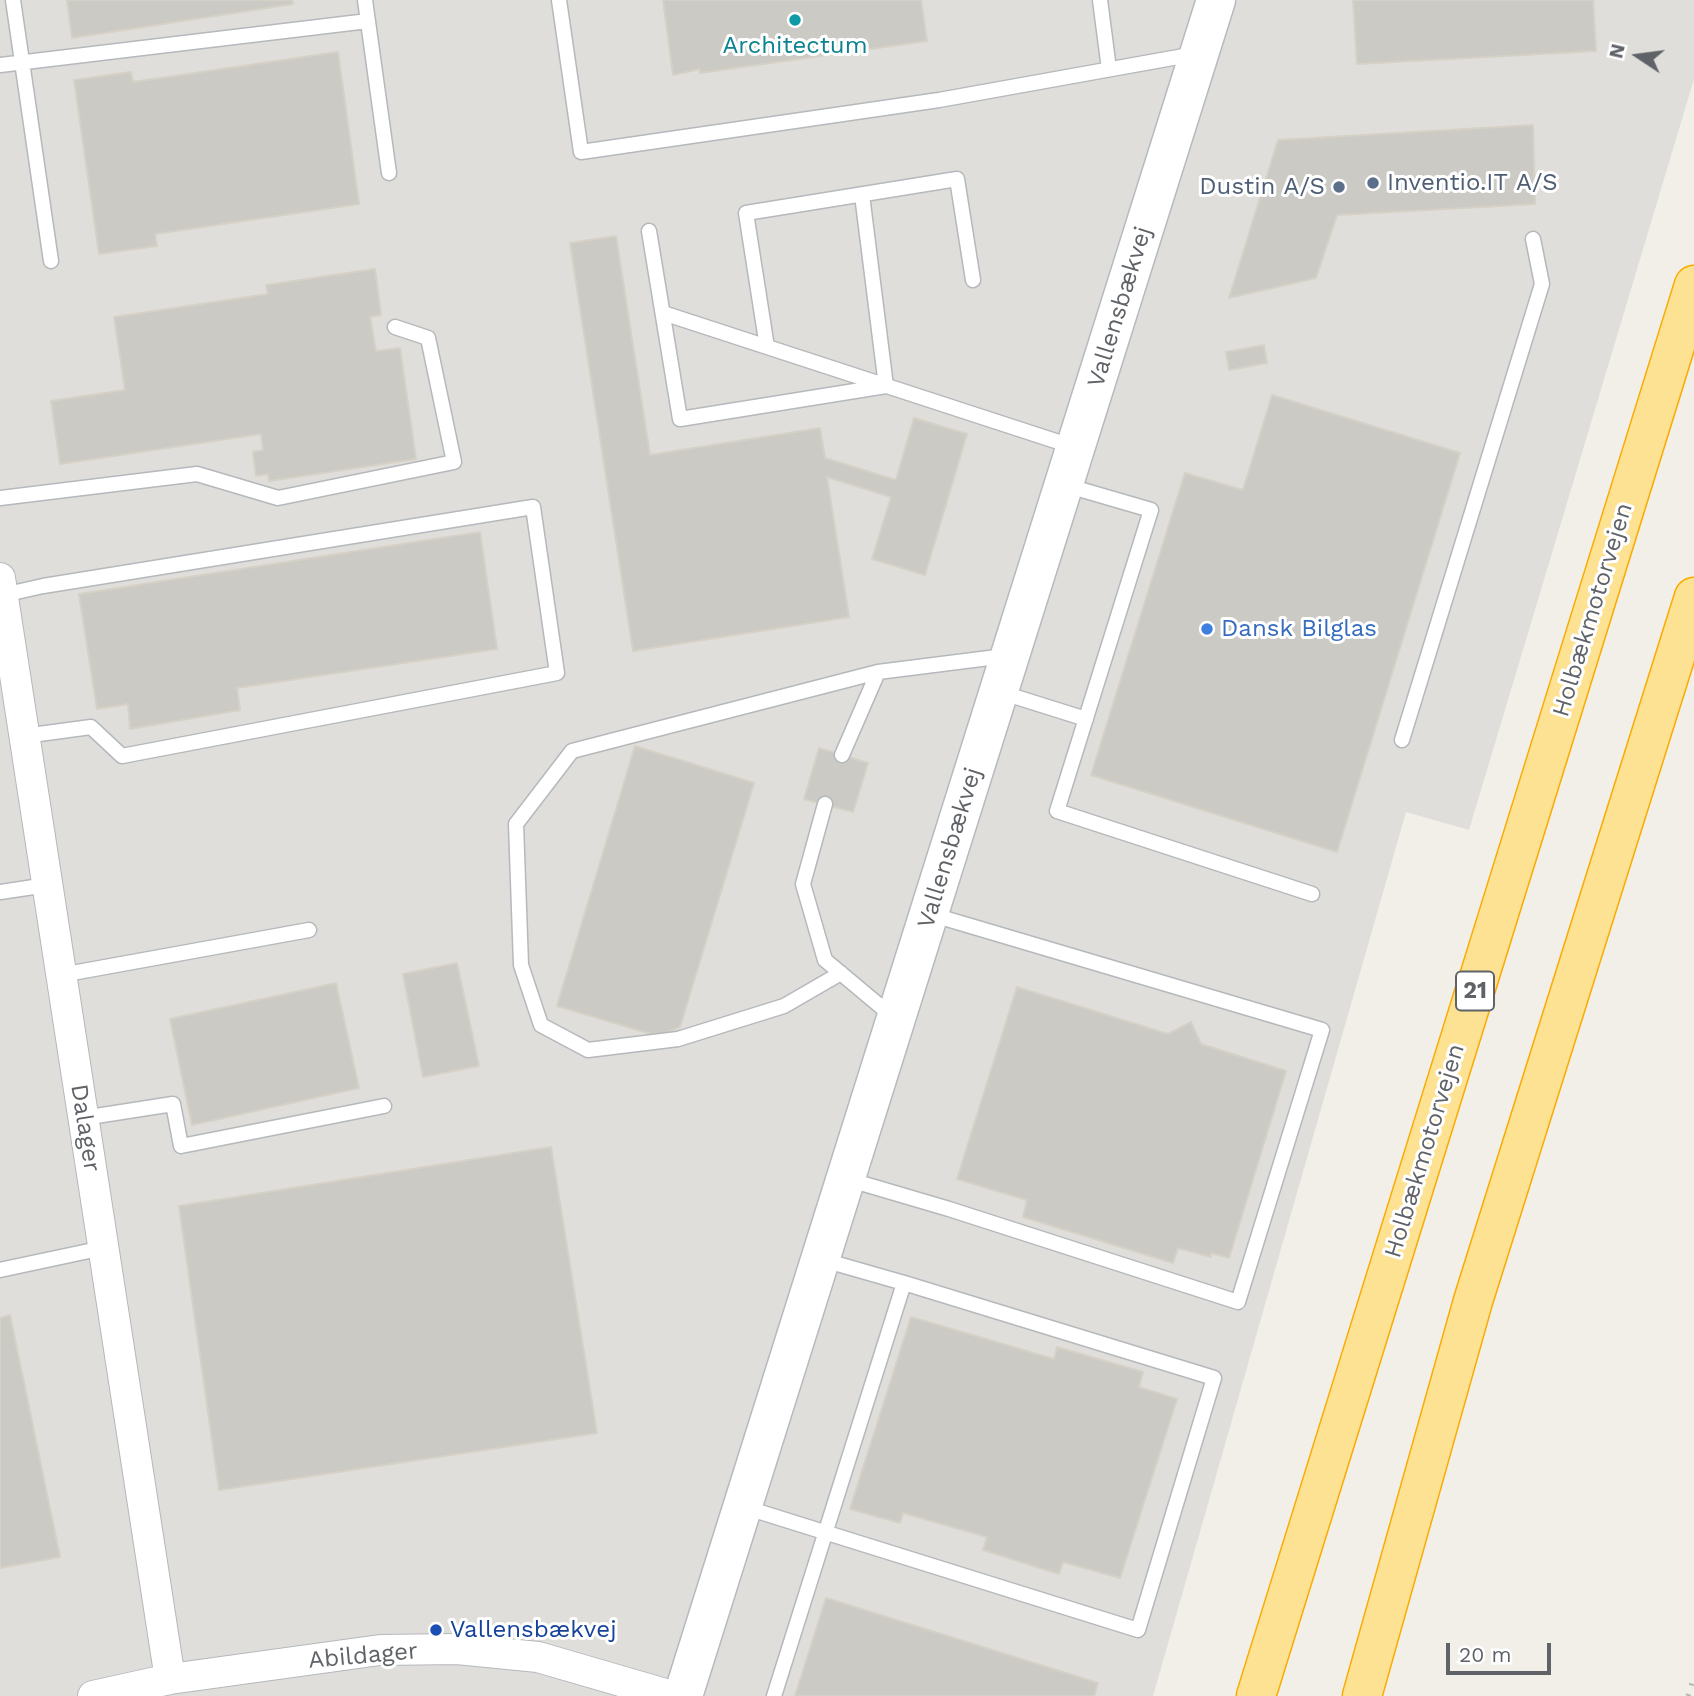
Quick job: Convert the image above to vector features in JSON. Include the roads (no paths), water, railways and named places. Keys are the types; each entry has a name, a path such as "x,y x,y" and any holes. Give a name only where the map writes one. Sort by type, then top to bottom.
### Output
{"highway":[{"name":"Holbækmotorvejen","path":"1256,1696 1694,285"},
{"path":"1362,1696 1473,1301 1694,597"}],"street":[{"name":"Vallensbækvej","path":"683,1696 1216,0"},
{"name":"Dalager","path":"1,587 170,1679"},
{"name":"Abildager","path":"93,1696 170,1679 380,1650 457,1649 538,1657 672,1696"}],"lane":[{"path":"13,0 51,261"},
{"path":"366,0 389,173"},
{"path":"559,0 581,152 939,100 1199,53"},
{"path":"1100,0 1109,69"},
{"path":"0,65 368,21"},
{"path":"767,347 746,213 957,179 973,280"},
{"path":"862,195 886,386"},
{"path":"649,231 680,419 886,386"},
{"path":"1402,740 1542,284 1533,239"},
{"path":"663,313 1076,447"},
{"path":"0,498 197,474 278,498 454,462 428,338 395,327"},
{"path":"1063,484 1151,510 1057,811 1312,894"},
{"path":"1,587 70,582 533,507 557,673 122,756 91,727 24,736"},
{"path":"841,973 784,1006 678,1039 589,1050 541,1025 521,965 516,824 572,751 878,672 1010,655"},
{"path":"842,755 878,672"},
{"path":"999,691 1086,719"},
{"path":"825,804 803,884 825,960 896,1019"},
{"path":"0,892 47,885"},
{"path":"846,1179 1238,1301 1322,1030 929,914"},
{"path":"61,975 309,930"},
{"path":"83,1118 173,1104 181,1146 384,1105"},
{"path":"0,1270 103,1248"},
{"path":"743,1507 1138,1630 1214,1378 820,1259"},
{"path":"774,1696 904,1283"}],"railway":[{"path":"1688,1696 1694,1676"}],"place":[{"name":"Architectum","path":"795,20"},
{"name":"Inventio.IT A/S","path":"1373,183"},
{"name":"Dustin A/S","path":"1339,187"},
{"name":"Dansk Bilglas","path":"1207,629"},
{"name":"Vallensbækvej","path":"436,1630"}]}
